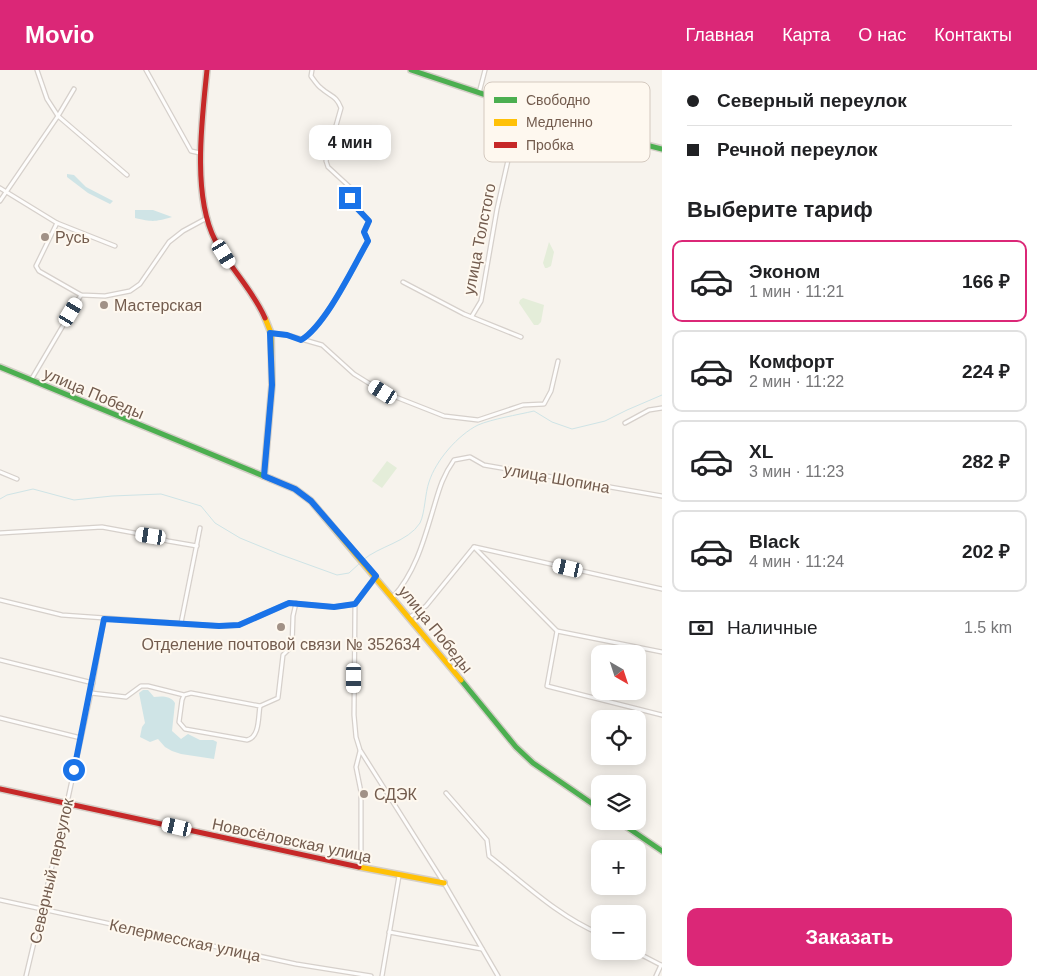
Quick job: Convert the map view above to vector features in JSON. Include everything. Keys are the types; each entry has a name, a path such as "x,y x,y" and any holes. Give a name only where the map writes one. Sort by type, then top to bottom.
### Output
{"street":[{"path":"37,70 48,99 58,116 127,175"},
{"path":"146,70 192,151 200,153"},
{"path":"208,70 200,153 206,218 215,240 263,314 270,333 272,385 264,476"},
{"path":"301,340 308,336 319,324 368,241 364,232 369,221 352,203 350,198 353,190 328,167 326,161 341,108 338,100 321,88 311,76 312,70"},
{"path":"411,70 484,95"},
{"path":"479,93 485,70"},
{"path":"0,201 74,90"},
{"name":"улица Толстого","path":"472,316 481,301 489,250 508,162"},
{"path":"0,188 57,223 115,246"},
{"path":"57,223 36,266 39,271 81,295 105,296 130,291 140,284 169,242 183,231 206,218"},
{"name":"улица Толстого","path":"402,282 464,314 521,337"},
{"path":"31,380 81,295"},
{"path":"270,333 287,335 322,344 354,374 383,392 444,416 478,420 523,405 544,404 551,391 558,361"},
{"name":"улица Победы","path":"0,368 295,489 311,501 360,556 516,747 533,763 591,803"},
{"path":"625,423 649,410 662,408"},
{"name":"улица Шопина","path":"393,597 405,584 425,539 443,479 454,460 470,457 484,465 662,496"},
{"path":"0,472 17,479"},
{"path":"0,532 102,528 197,546"},
{"path":"181,623 200,528"},
{"path":"474,547 662,589"},
{"path":"410,617 426,606 474,547"},
{"path":"474,547 557,631 662,652"},
{"path":"376,576 355,604 354,715 356,736 360,750 444,883 498,976"},
{"path":"0,600 62,615 219,626 239,625 289,603 334,607 355,604"},
{"path":"90,693 126,698 141,686 148,686 184,695 191,693 260,706 278,698 283,655 292,646 293,616 296,603"},
{"name":"Северный переулок","path":"26,976 51,864 67,803 93,683 104,619"},
{"path":"557,631 547,686 662,715"},
{"path":"0,660 93,683"},
{"path":"184,695 179,722 184,729 247,740 252,739 256,735 260,706"},
{"path":"0,718 81,738"},
{"path":"360,750 356,766 361,792 361,868"},
{"name":"Новосёловская улица","path":"0,789 361,868 444,883"},
{"path":"446,793 487,840 489,856 566,917 591,930"},
{"path":"631,830 662,851"},
{"path":"382,976 399,876"},
{"name":"Келермесская улица","path":"0,900 296,964 371,976"},
{"path":"389,932 483,949"},
{"path":"646,957 662,965 656,976"}],"green space":[{"path":"549,242 554,252 551,266 545,268 543,263"},
{"path":"523,298 544,305 541,322 538,325 534,325 519,303"},
{"path":"387,461 397,468 382,488 372,481"}],"shaded area":[{"path":"67,174 74,175 86,187 113,201 110,204 88,193 67,177"},
{"path":"135,210 153,210 172,217 157,221 135,218"},
{"path":"143,690 148,690 154,697 166,697 175,703 172,731 181,739 188,734 200,740 213,740 217,742 214,759 181,754 165,747 158,739 150,742 140,737 145,723 139,693"}],"waterway":[{"path":"363,560 408,535 420,523 432,474 442,457 470,429 497,419 534,411 552,422 572,429 605,421 662,395"},
{"path":"0,499 7,495 33,489 74,500 161,494 201,506 215,523 240,538 337,575 349,573 360,563"}],"traffic: fast":[{"path":"411,70 484,94"},
{"path":"650,146 662,149"},
{"path":"0,367 271,479"},
{"path":"461,680 516,747 533,763 591,803"},
{"path":"631,830 662,851"}],"traffic: slow":[{"path":"264,476 272,385 271,333 265,318"},
{"path":"271,479 295,489 311,501 461,680"},
{"path":"359,867 444,883"}],"traffic: jam":[{"path":"207,70 200,156 203,201 215,240 254,298 265,318"},
{"path":"0,789 359,867"}],"place":[{"name":"Русь","path":"45,237"},
{"name":"Мастерская","path":"104,305"},
{"name":"Отделение почтовой связи № 352634","path":"281,627"},
{"name":"СДЭК","path":"364,794"}],"route":[{"path":"74,770 93,683 104,619 219,626 239,625 289,603 334,607 355,604 376,576 311,501 295,489 264,476 272,385 270,333 287,335 301,340 308,336 319,324 353,268 368,241 364,232 369,221 355,207 350,198"}]}
